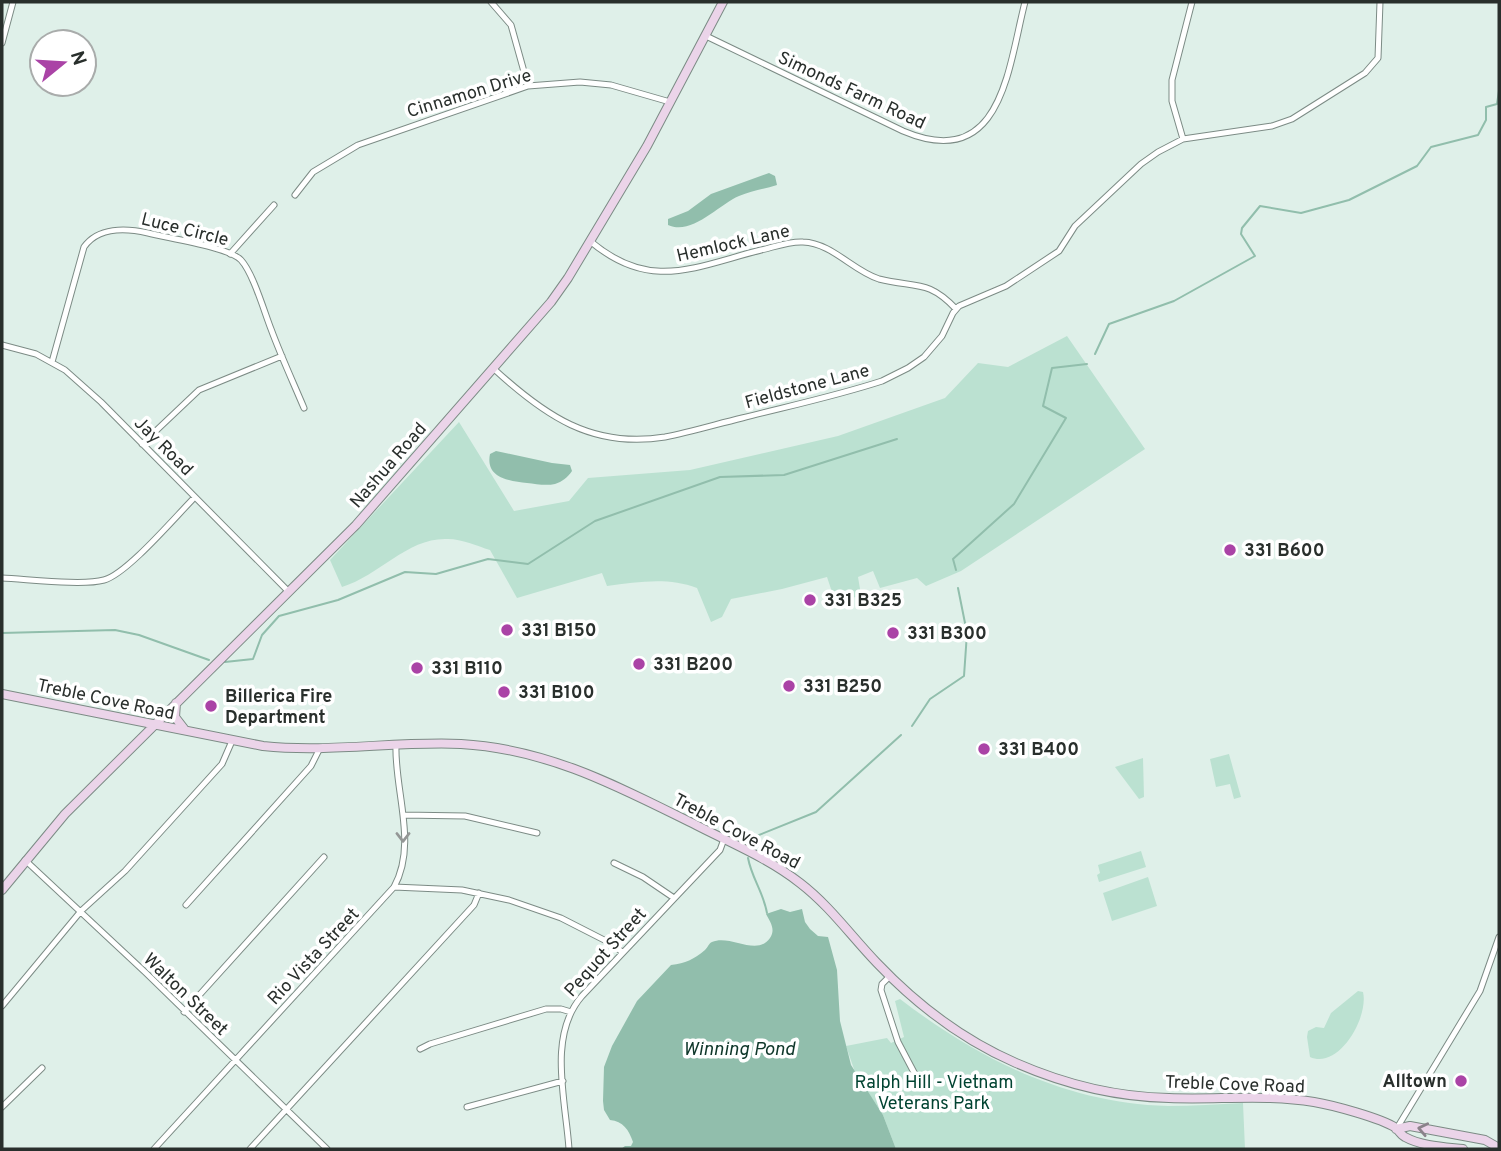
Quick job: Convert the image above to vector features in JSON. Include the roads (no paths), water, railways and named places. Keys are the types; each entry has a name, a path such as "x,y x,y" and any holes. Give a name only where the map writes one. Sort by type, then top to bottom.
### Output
{"main road":[{"name":"Nashua Road","path":"2,890 65,814 356,525 560,290 670,103 723,2"},
{"name":"Treble Cove Road","path":"2,694 277,748 442,743 486,746 560,763 604,779 776,866 815,895 890,976 924,1007 971,1040 1023,1066 1077,1084 1123,1094 1157,1098 1270,1098 1314,1102 1347,1110 1396,1129 1407,1138 1459,1149"},
{"path":"176,703 177,723 187,732"},
{"name":"Treble Cove Road","path":"1396,1129 1410,1126 1485,1140 1496,1148"},
{"path":"1457,1136 1459,1149"}],"street":[{"path":"2,43 13,2"},
{"path":"491,2 511,25 528,86"},
{"name":"Simonds Farm Road","path":"706,36 903,131 926,140 945,141 974,131 988,120 995,110 1003,91 1025,2"},
{"path":"1183,139 1172,101 1172,80 1192,2"},
{"path":"956,309 1006,286 1059,251 1075,226 1133,171 1158,152 1183,139 1272,126 1292,119 1349,85 1374,65 1378,58 1380,2"},
{"name":"Cinnamon Drive","path":"295,195 313,172 358,145 528,86 580,82 603,84 623,87 670,103"},
{"path":"230,254 274,205"},
{"name":"Luce Circle","path":"52,362 84,247 89,240 105,233 135,230 230,254 241,260 304,408"},
{"name":"Hemlock Lane","path":"590,241 602,251 630,266 658,272 685,269 790,243 813,243 877,278 930,288 956,309"},
{"name":"Fieldstone Lane","path":"494,369 534,404 566,423 612,438 655,438 882,381 908,369 924,356 942,336 956,309"},
{"name":"Jay Road","path":"2,345 36,354 52,362 89,391 289,592"},
{"path":"142,444 199,390 282,356"},
{"path":"2,578 93,581 110,578 127,565 195,497"},
{"path":"2,1006 81,911 116,880 222,764 232,741"},
{"name":"Rio Vista Street","path":"154,1149 394,887 402,863 403,815 396,744"},
{"path":"186,905 311,766 320,748"},
{"path":"403,815 465,816 537,833"},
{"name":"Pequot Street","path":"569,1149 563,1081 563,1039 571,1012 577,1001 622,952 720,850 724,839"},
{"path":"184,1012 324,857"},
{"name":"Walton Street","path":"25,860 327,1149"},
{"path":"614,863 643,877 674,898"},
{"path":"394,887 479,893 516,902 552,915 612,944 622,952"},
{"path":"250,1149 474,905 479,893"},
{"path":"1396,1129 1480,991 1499,937"},
{"path":"890,976 882,984 881,990 898,1042 918,1080"},
{"path":"420,1049 546,1009 556,1008 571,1012"},
{"path":"2,1107 43,1068"},
{"path":"467,1107 563,1081"}],"water":[{"path":"769,173 775,176 777,185 739,196 695,223 677,227 668,225 668,219 688,211 711,194"},
{"path":"496,451 570,465 572,471 562,481 552,485 507,479 500,477 491,468 490,454"},
{"name":"Winning Pond","path":"781,909 790,912 802,909 810,929 818,936 828,937 837,970 840,1021 851,1065 883,1115 896,1149 621,1149 631,1146 633,1142 625,1127 610,1120 604,1110 604,1067 612,1046 637,1001 671,965 693,959 712,942 719,940 751,946 765,943 772,932 766,914"}],"waterway":[{"path":"1095,354 1109,324 1174,301 1255,256 1241,234 1242,228 1260,206 1301,213 1349,200 1417,166 1431,147 1478,135 1486,120 1486,107 1497,104 1499,91"},
{"path":"956,570 953,559 1014,504 1066,418 1043,406 1052,368 1087,364"},
{"path":"225,662 253,659 262,635 279,616 338,600 405,572 436,574 488,559 528,564 595,521 720,477 784,475 897,439"},
{"path":"912,726 930,699 964,676 967,633 958,588"},
{"path":"2,633 115,630 139,635 209,660"},
{"path":"750,843 754,837 816,812 901,735"},
{"path":"748,858 767,913"}],"place":[{"name":"331 B600","path":"1230,550"},
{"name":"331 B325","path":"810,600"},
{"name":"331 B150","path":"507,630"},
{"name":"331 B300","path":"893,633"},
{"name":"331 B200","path":"639,664"},
{"name":"331 B110","path":"417,668"},
{"name":"331 B250","path":"789,686"},
{"name":"331 B100","path":"504,692"},
{"name":"Billerica Fire Department","path":"211,706"},
{"name":"331 B400","path":"984,749"},
{"name":"Alltown","path":"1461,1081"}],"park label":[{"name":"Ralph Hill - Vietnam Veterans Park","path":"934,1092"}]}
